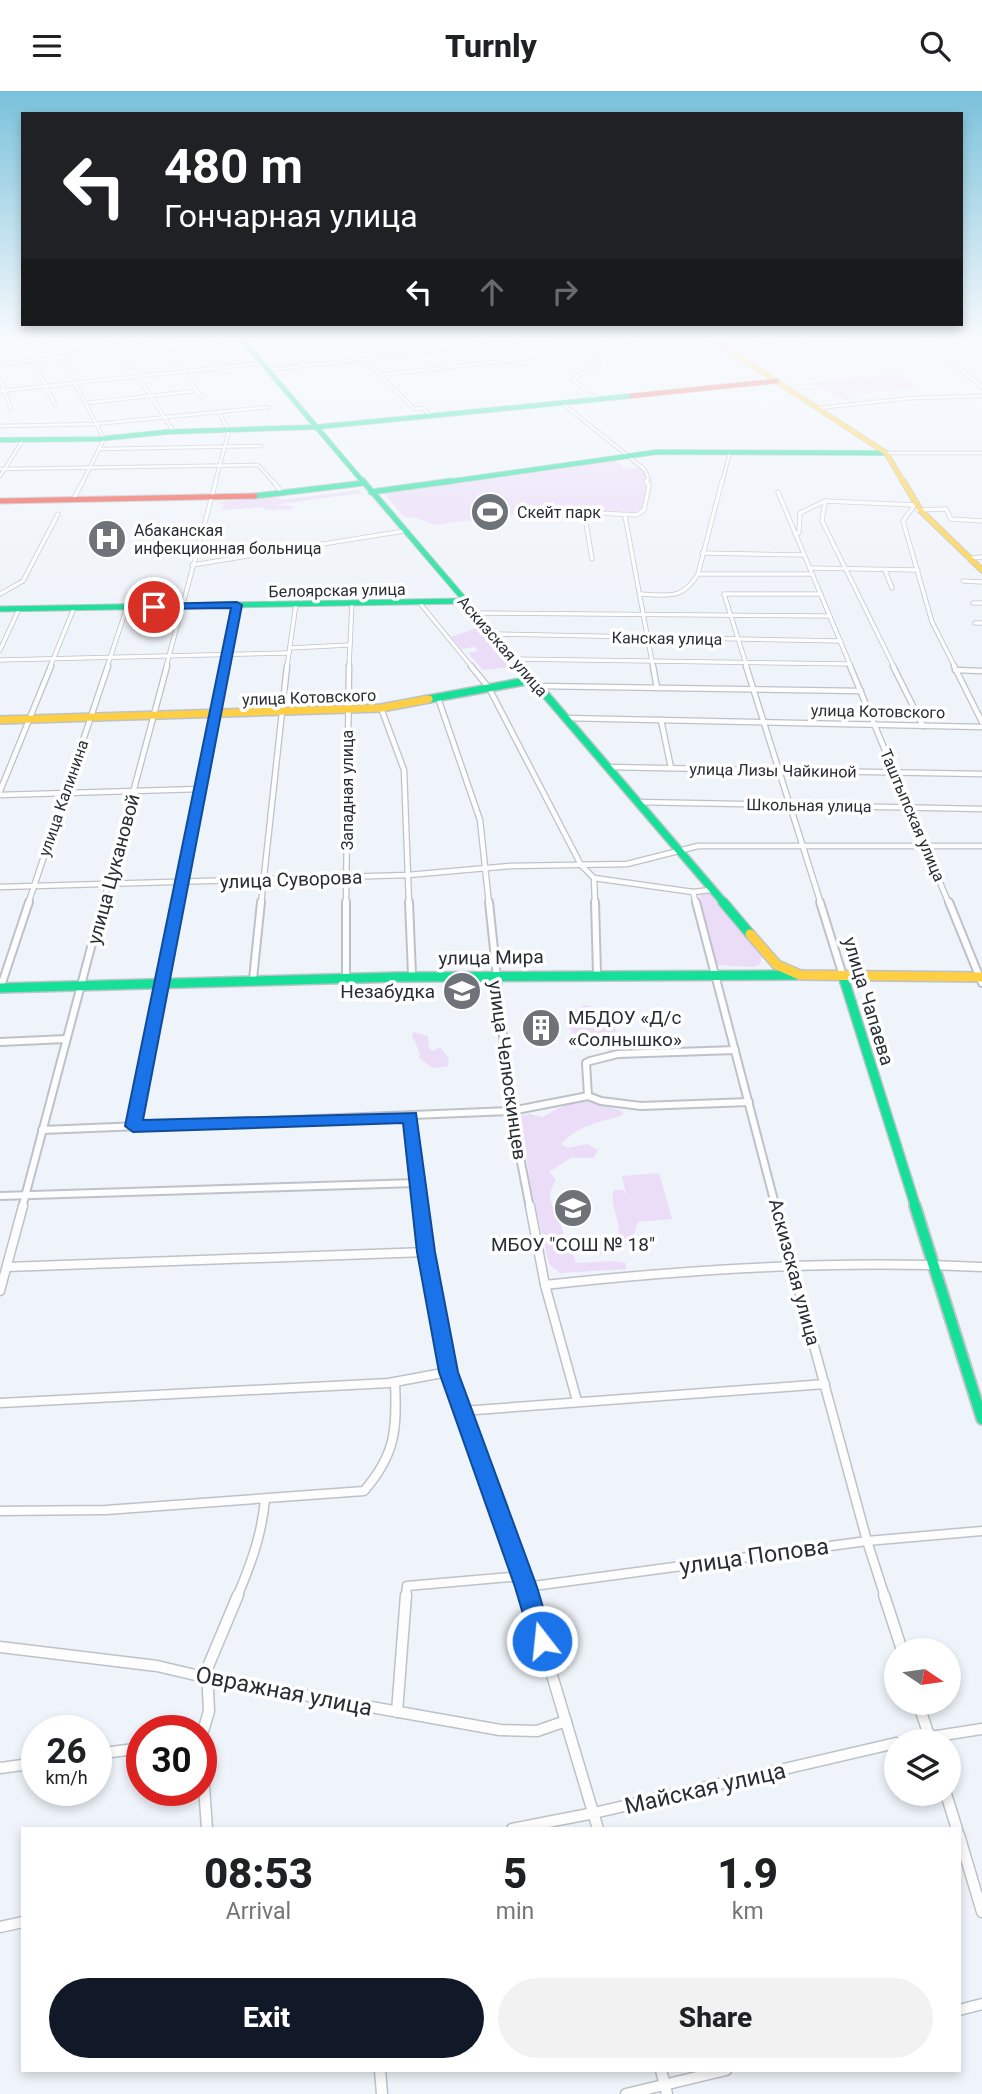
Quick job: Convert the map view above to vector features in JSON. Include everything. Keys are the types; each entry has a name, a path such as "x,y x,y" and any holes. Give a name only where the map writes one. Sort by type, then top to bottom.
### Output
{"street":[{"path":"99,430 104,439"},
{"path":"0,440 104,439 174,432 256,430"},
{"name":"Аскизская улица","path":"320,430 766,955 783,968 800,975"},
{"path":"535,510 584,510 625,516 643,513 649,487 644,469 596,430"},
{"path":"852,430 886,453 916,507 982,570"},
{"name":"улица Цукановой","path":"0,1291 135,791 209,498 229,432"},
{"path":"73,500 104,439"},
{"path":"0,477 2,469 23,440"},
{"path":"99,449 261,446"},
{"path":"372,492 665,452 982,453"},
{"path":"640,594 680,594 691,589 698,574 730,452"},
{"path":"2,469 261,466 282,493"},
{"path":"0,501 209,498 364,483"},
{"name":"Таштыпская улица","path":"778,492 981,979"},
{"path":"825,501 822,521 923,726"},
{"path":"796,535 799,532 800,513 825,501 946,509 951,519 982,521"},
{"path":"916,507 903,521 932,622 982,725"},
{"path":"584,510 592,559"},
{"path":"0,594 23,581 58,515"},
{"path":"625,516 657,688"},
{"path":"192,565 404,531"},
{"path":"702,553 804,555"},
{"path":"969,558 982,557"},
{"path":"698,574 844,569 918,570"},
{"path":"885,570 892,588"},
{"path":"963,582 982,582"},
{"name":"улица Чапаева","path":"821,594 724,594 982,1419"},
{"name":"Белоярская улица","path":"0,609 464,601"},
{"path":"419,602 489,688 581,865 594,878 693,892 711,890"},
{"name":"Западная улица","path":"345,976 347,710 352,603"},
{"path":"973,603 982,603"},
{"path":"254,979 281,712 296,604"},
{"path":"133,1126 184,882 237,605"},
{"name":"улица Калинина","path":"0,988 127,607"},
{"path":"74,608 0,793 200,789"},
{"path":"0,650 19,609"},
{"path":"474,613 830,616"},
{"path":"975,623 982,623"},
{"name":"Канская улица","path":"493,634 841,641"},
{"path":"0,660 227,655 349,645"},
{"path":"514,659 850,664"},
{"path":"955,670 982,671"},
{"path":"534,683 862,691"},
{"name":"улица Котовского","path":"0,720 381,708 489,688 534,683"},
{"name":"улица Челюскинцев","path":"438,698 480,820 487,869 494,974 511,1111 545,1285 578,1401"},
{"path":"381,708 388,735 398,751 404,769 412,975"},
{"name":"улица Котовского","path":"564,718 982,725"},
{"path":"661,720 671,768"},
{"name":"улица Лизы Чайкиной","path":"607,767 982,774"},
{"name":"Школьная улица","path":"637,802 982,809"},
{"name":"улица Суворова","path":"0,887 408,875 628,864 698,846 982,846"},
{"path":"594,878 597,973"},
{"name":"Аскизская улица","path":"693,892 867,1541 898,1638"},
{"path":"761,974 768,970 766,955"},
{"name":"улица Мира","path":"0,988 345,976 597,973 981,979"},
{"path":"0,1042 66,1039"},
{"path":"588,1096 586,1063 592,1059 618,1054 735,1050"},
{"path":"42,1130 511,1111 588,1096 596,1102 619,1106 749,1102"},
{"path":"410,1117 426,1252 448,1372 526,1587 598,1827"},
{"path":"0,1196 417,1183"},
{"path":"7,1267 426,1252"},
{"path":"545,1285 664,1271 792,1263 934,1264 982,1268"},
{"path":"0,1403 395,1382 448,1372"},
{"path":"0,1511 106,1510 364,1491 382,1472 394,1445 397,1427 395,1382"},
{"path":"462,1411 825,1384"},
{"path":"208,1715 207,1669 252,1561 263,1523 265,1499"},
{"name":"улица Попова","path":"526,1587 867,1541 982,1531"},
{"path":"397,1712 407,1586 521,1576"},
{"name":"Овражная улица","path":"0,1647 157,1665 208,1678 500,1730 537,1731 566,1721"},
{"path":"961,1733 982,1729"},
{"name":"Майская улица","path":"522,1827 884,1746"},
{"path":"0,1768 21,1765"},
{"path":"206,1806 208,1827"},
{"path":"950,1806 956,1827"},
{"path":"961,1842 982,1912"},
{"path":"0,1927 21,1922"},
{"path":"961,2009 982,2004"},
{"path":"380,2072 382,2094"},
{"path":"662,2072 666,2090"},
{"path":"626,2094 666,2090 720,2072"}],"shaded area":[{"path":"613,459 626,469 641,467 653,479 647,502 641,510 624,515 583,510 535,510 538,512 433,525 418,518 404,517 384,493"},
{"path":"360,490 361,493 274,505 293,506 292,509 267,510 261,507 225,510 221,509 224,505 217,504 231,499 279,496 279,499 288,499"},
{"path":"480,627 512,667 483,670 468,653 478,651 475,647 462,649 451,637"},
{"path":"709,893 762,957 760,964 754,967 716,965 699,894"},
{"path":"584,1005 601,1009 610,1015 619,1043 614,1051 610,1052 605,1047 574,1034 566,1024 565,1017"},
{"path":"413,1032 428,1036 429,1049 434,1051 440,1047 449,1059 448,1066 433,1068 419,1058"},
{"path":"571,1102 591,1102 622,1111 623,1115 582,1129 561,1144 568,1148 587,1144 598,1150 594,1158 571,1158 549,1172 556,1180 550,1193 551,1203 567,1246 618,1241 619,1227 613,1195 614,1190 623,1190 626,1194 622,1176 659,1173 672,1219 638,1222 633,1238 614,1255 580,1252 573,1254 576,1263 614,1261 626,1263 626,1269 560,1273 549,1264 530,1182 521,1116 530,1114 542,1117"}],"traffic: fast":[{"path":"0,440 99,439 212,430"},
{"path":"320,430 750,934"},
{"path":"371,492 657,452 886,453"},
{"path":"255,496 364,483"},
{"path":"0,609 464,601"},
{"path":"429,699 532,680"},
{"path":"0,988 398,977 796,975"},
{"path":"843,976 982,1419"}],"traffic: slow":[{"path":"852,430 886,453 921,511 982,570"},
{"path":"0,720 381,708 429,699"},
{"path":"750,934 777,965 800,975 982,977"}],"traffic: jam":[{"path":"0,501 255,496"}],"place":[{"name":"Скейт парк","path":"490,512"},
{"name":"Абаканская инфекционная больница","path":"107,539"},
{"name":"Незабудка","path":"462,991"},
{"name":"МБДОУ «Д/с «Солнышко»","path":"541,1028"},
{"name":"МБОУ \"СОШ № 18\"","path":"573,1208"}],"route":[{"path":"154,607 237,605 184,882 133,1126 410,1117 426,1252 448,1372 526,1587 542,1641"}]}
